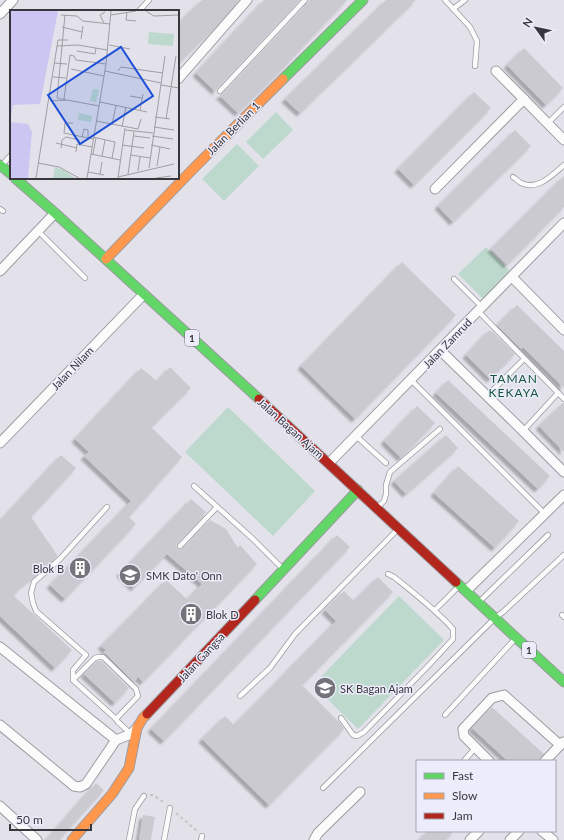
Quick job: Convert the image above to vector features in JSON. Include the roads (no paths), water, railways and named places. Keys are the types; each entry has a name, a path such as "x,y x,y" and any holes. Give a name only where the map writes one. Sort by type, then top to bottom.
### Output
{"street":[{"path":"0,14 13,0"},
{"path":"179,78 247,0"},
{"name":"Jalan Berlian 1","path":"106,259 188,174 363,0"},
{"path":"496,71 564,140"},
{"path":"435,189 524,99"},
{"path":"1,165 10,173"},
{"name":"Jalan Bagan Ajam","path":"16,179 329,463 564,682"},
{"path":"0,271 55,213"},
{"name":"Jalan Zamrud","path":"329,463 564,224"},
{"path":"512,277 564,330"},
{"name":"Jalan Nilam","path":"0,443 144,294"},
{"path":"440,350 564,472"},
{"name":"Jalan Gangsa","path":"72,840 112,794 129,768 134,731 143,718 358,490"},
{"path":"463,588 564,495"},
{"path":"0,647 116,740"},
{"path":"488,760 464,736 463,729 492,698 504,695 562,743 546,760"},
{"path":"0,725 74,786 80,787 86,784 116,740 134,731"},
{"path":"314,840 318,833 360,792"},
{"path":"0,806 38,840"},
{"path":"470,840 478,832"},
{"path":"510,840 518,832"},
{"path":"543,832 552,840"}],"lane":[{"path":"140,10 149,0"},
{"path":"220,91 305,0"},
{"path":"445,0 470,27 477,41 475,66"},
{"path":"453,8 465,0"},
{"path":"548,124 564,107"},
{"path":"1,165 10,156"},
{"path":"513,177 522,183 535,185 548,179 564,165"},
{"path":"38,231 85,278"},
{"path":"454,279 524,359 564,399"},
{"path":"487,396 524,359"},
{"path":"411,380 545,514"},
{"path":"523,431 558,393"},
{"path":"377,508 384,501 386,485 390,472 440,429"},
{"path":"356,436 386,463"},
{"path":"194,486 284,569"},
{"path":"107,507 60,559 34,582 31,593 32,603 36,611 86,655 73,670 73,680 118,722 134,731"},
{"path":"180,546 217,507"},
{"path":"240,696 270,668 294,634 399,528"},
{"path":"478,603 548,534"},
{"path":"323,788 495,618 564,555"},
{"path":"341,718 353,735 357,736 364,732 453,639 453,629 435,610 394,576 388,574"},
{"path":"435,610 463,588"},
{"path":"445,715 516,638"},
{"path":"73,680 95,658 103,657 136,689 138,696 116,719"},
{"path":"465,760 475,748"},
{"path":"130,840 135,810 144,796"},
{"path":"164,840 170,808"}],"place":[{"name":"Blok B","path":"80,568"},
{"name":"SMK Dato' Onn","path":"130,575"},
{"name":"Blok D","path":"191,614"},
{"name":"SK Bagan Ajam","path":"325,688"}],"district":[{"name":"TAMAN KEKAYA","path":"514,385"}]}
